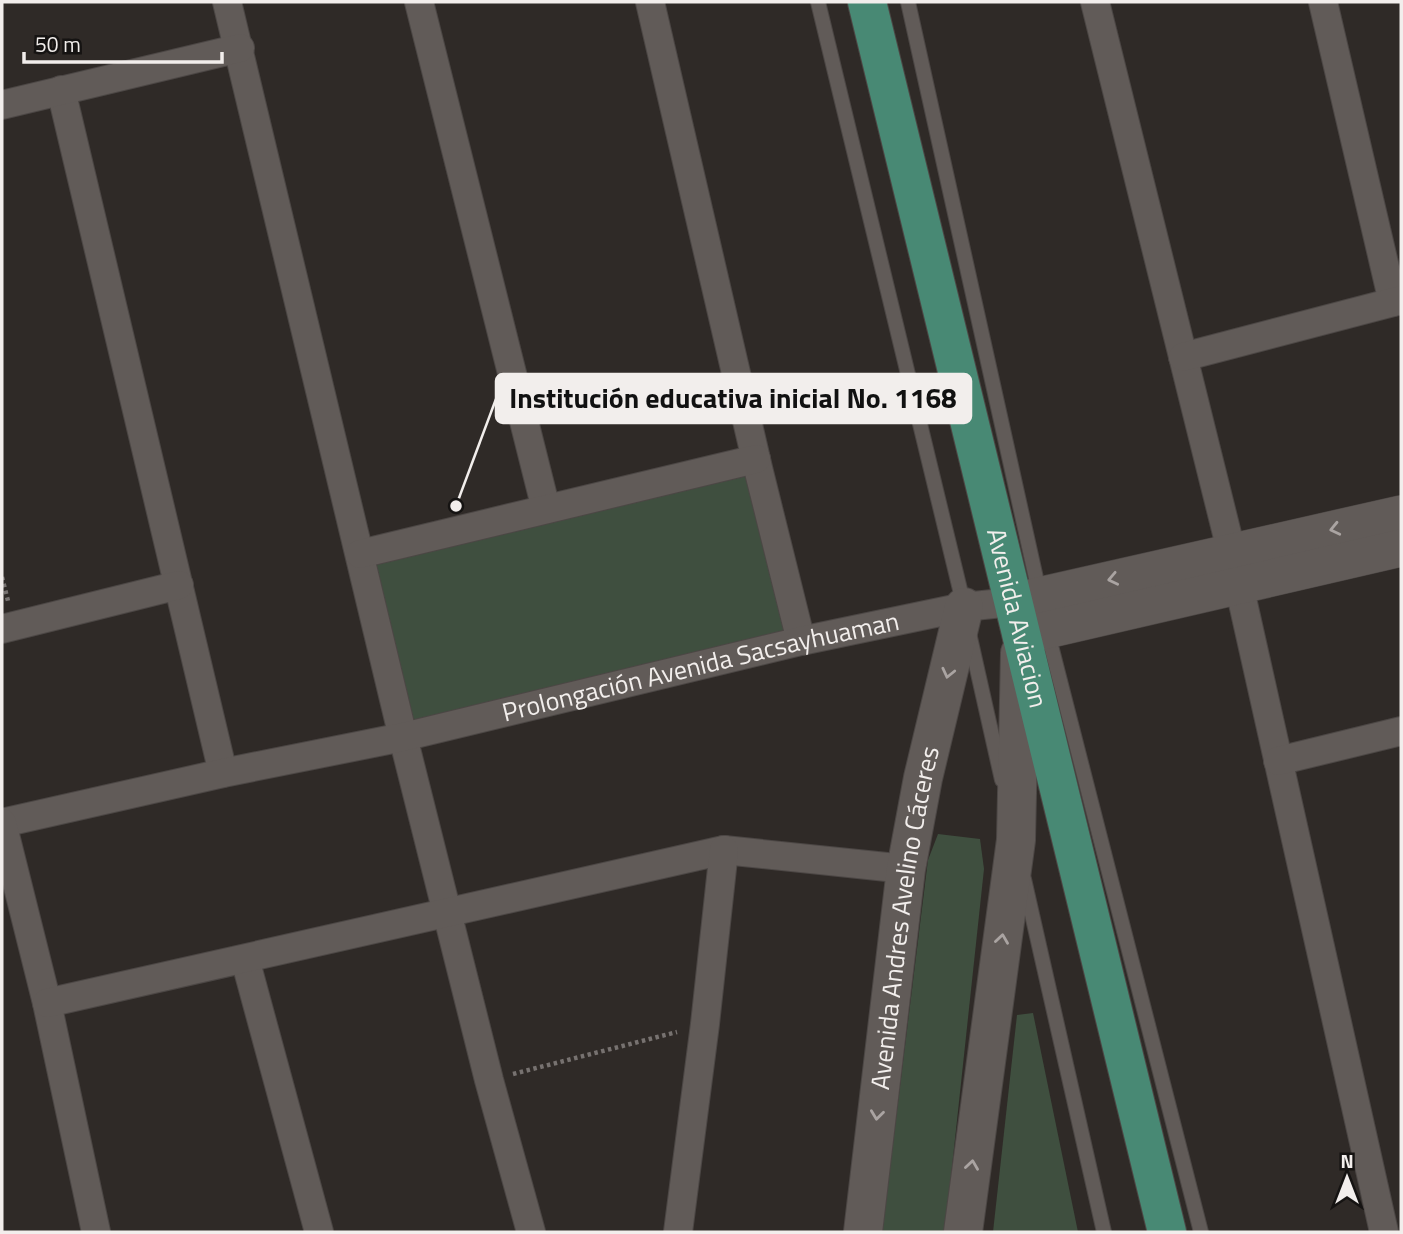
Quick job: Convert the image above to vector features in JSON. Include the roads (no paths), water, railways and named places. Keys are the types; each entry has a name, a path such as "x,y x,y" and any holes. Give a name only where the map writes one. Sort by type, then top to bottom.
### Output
{"main road":[{"name":"Avenida Aviacion","path":"867,2 1034,615 1167,1232"},
{"name":"Avenida Andres Avelino Cáceres","path":"863,1232 906,869 923,778 964,607"},
{"path":"963,1232 1016,840 1034,615"}],"street":[{"path":"227,2 403,737 489,1080 531,1232"},
{"path":"419,2 546,509"},
{"path":"650,2 800,640"},
{"path":"1095,2 1235,570 1384,1232"},
{"path":"1183,357 1397,301 1323,2"},
{"path":"2,105 240,48"},
{"path":"61,90 223,773"},
{"path":"360,554 756,459"},
{"name":"Prolongación Avenida Sacsayhuaman","path":"1235,570 1401,514"},
{"name":"Prolongación Avenida Sacsayhuaman","path":"2,823 223,773 403,737 800,640 964,607 1034,615 1235,570 1401,548"},
{"path":"2,629 179,585"},
{"path":"1278,761 1401,731"},
{"path":"2,823 47,1003 96,1232"},
{"path":"47,1003 724,850 906,869"},
{"path":"678,1232 724,850"},
{"path":"245,959 319,1232"}],"lane":[{"path":"818,2 964,607 1104,1232"},
{"path":"908,2 1034,615 1201,1232"}],"place":[{"name":"Institución educativa inicial No. 1168","path":"456,506"}]}
